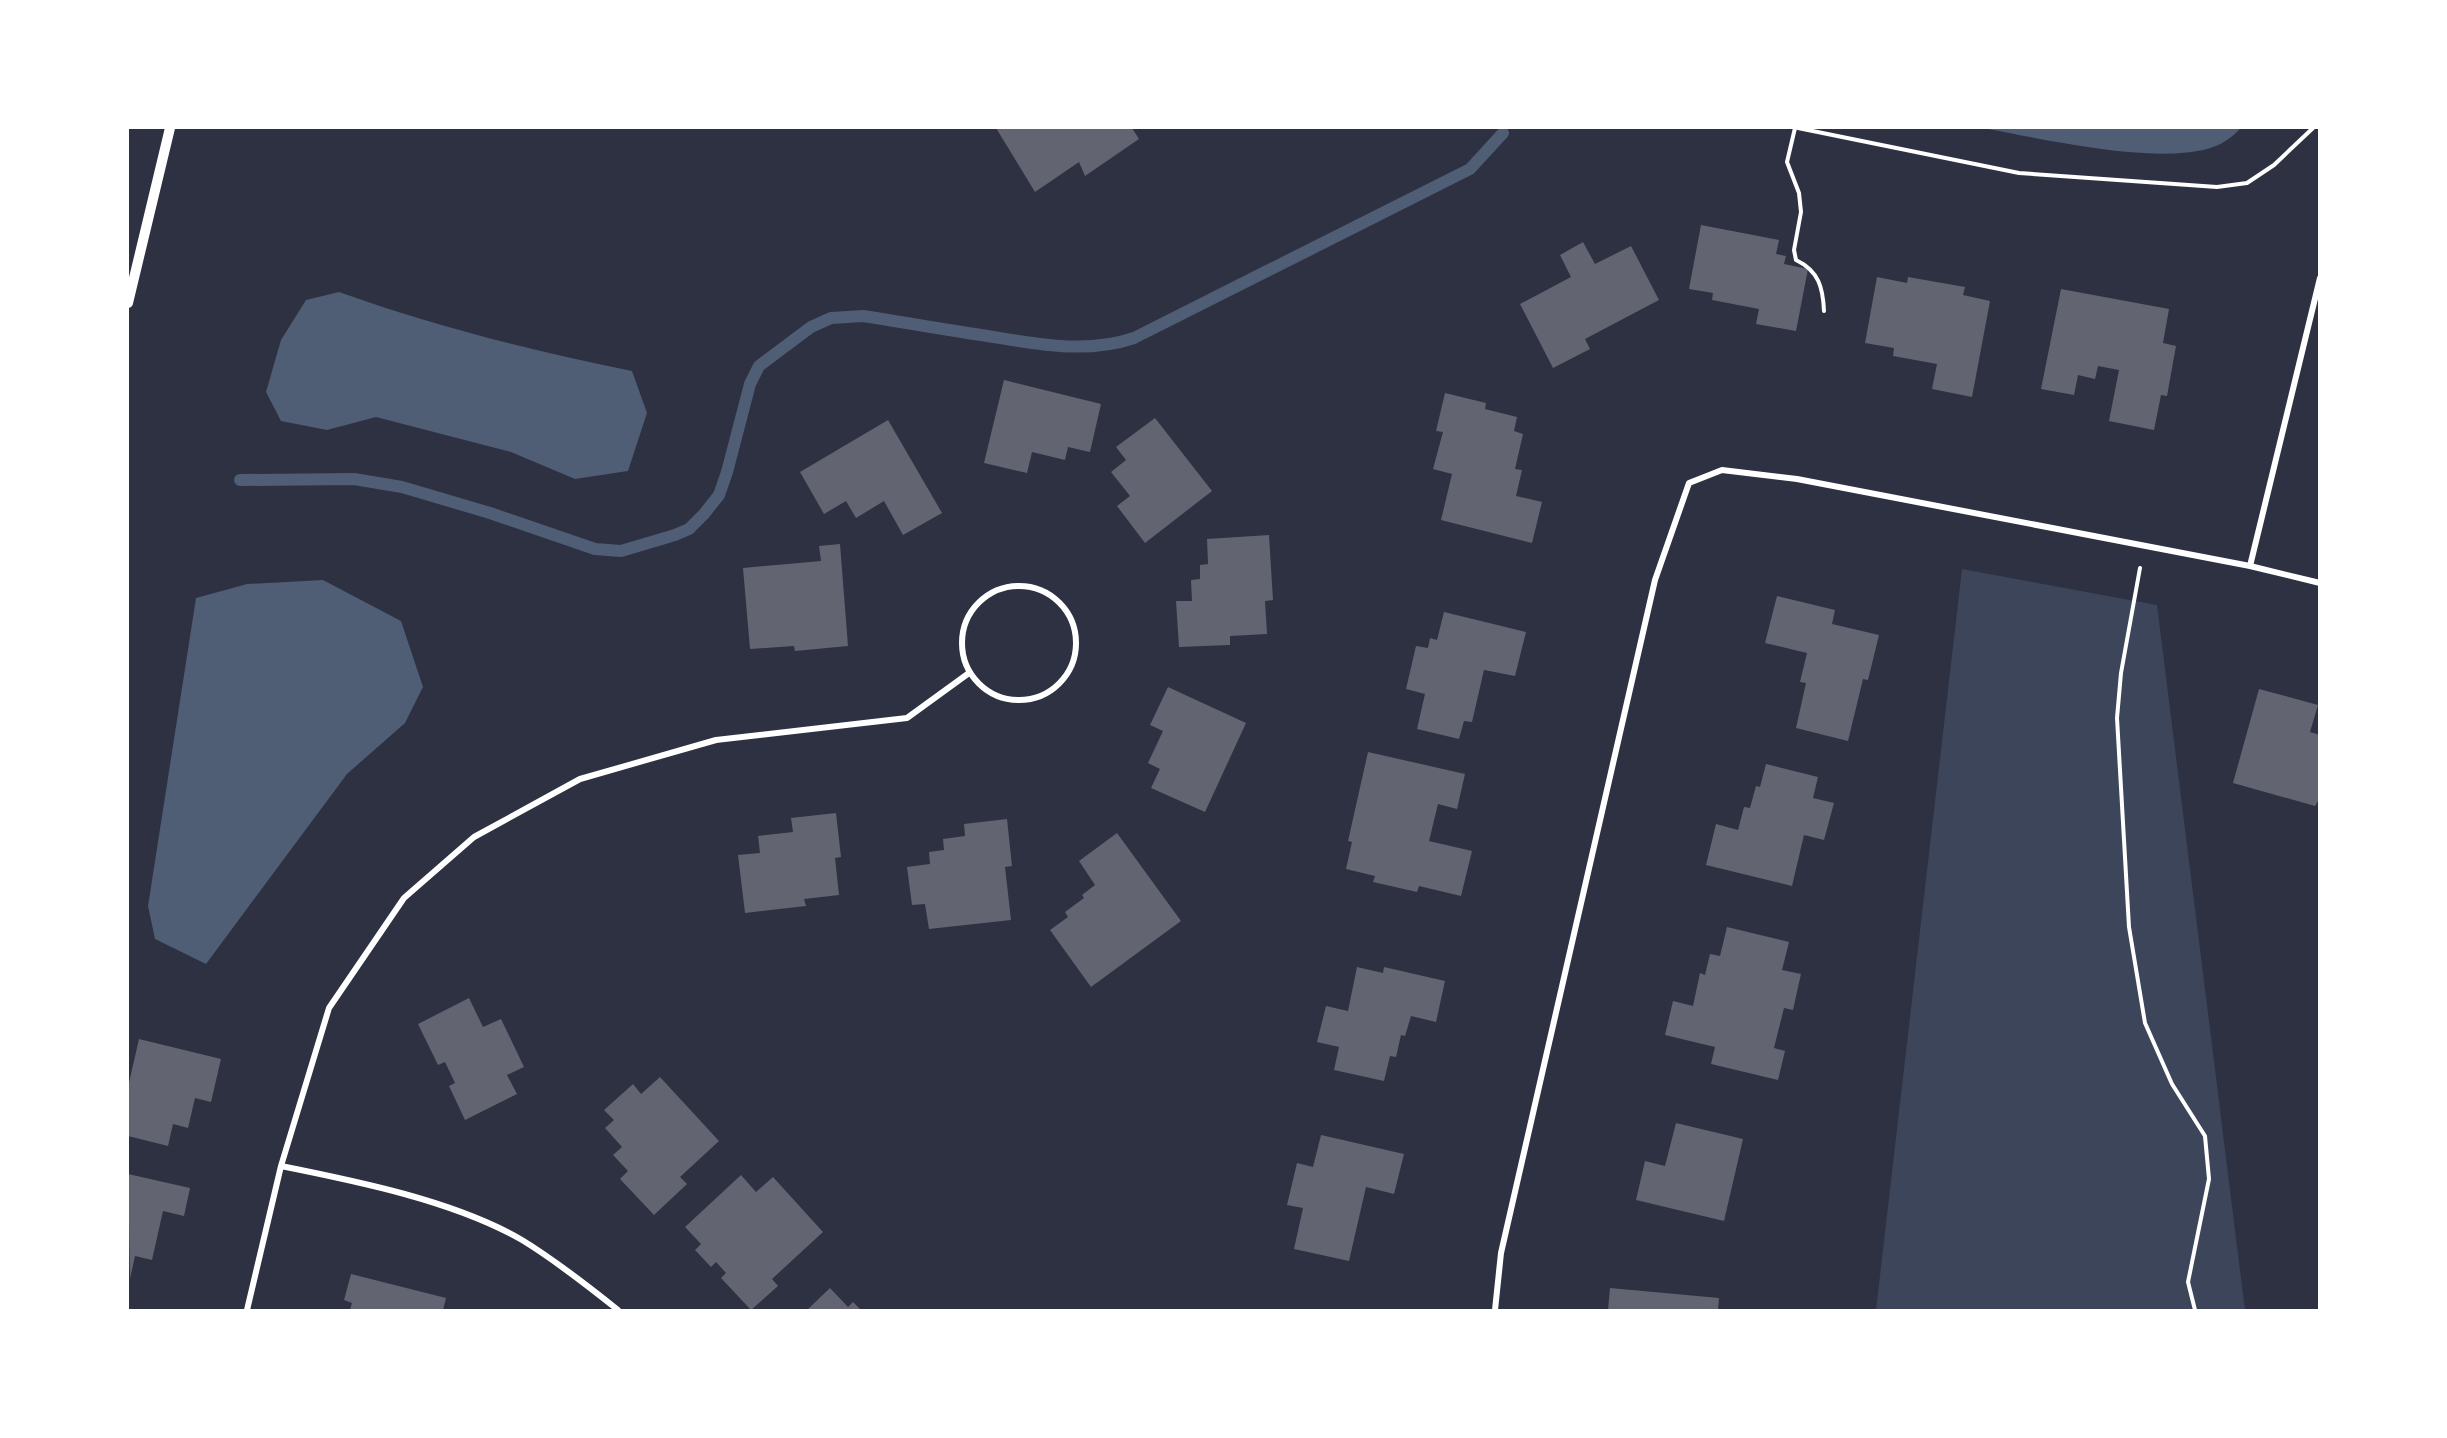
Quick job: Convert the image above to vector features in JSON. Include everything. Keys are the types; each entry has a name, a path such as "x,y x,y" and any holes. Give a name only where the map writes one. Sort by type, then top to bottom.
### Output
{"street":[{"path":"128,303 170,128"},
{"path":"2250,566 2319,278"},
{"path":"1496,1311 1501,1253 1655,580 1689,483 1722,470 1797,479 2145,545 2250,566 2319,583"},
{"path":"1017,585 1037,588 1055,598 1068,613 1075,632 1075,652 1069,671 1056,687 1039,697 1008,700 979,685 969,673 962,654 962,634 969,615 981,600 998,590 1017,585"},
{"path":"247,1311 281,1166 329,1008 404,897 474,837 580,779 717,740 907,717 969,673"},
{"path":"281,1166 370,1184 463,1214 521,1240 618,1311"}],"path":[{"path":"1824,311 1821,284 1810,267 1797,260 1794,250 1801,212 1799,193 1787,162 1797,128 2019,173 2217,187 2247,183 2274,165 2313,128"},
{"path":"2145,545 2121,673 2116,718 2118,767 2129,927 2145,1023 2172,1084 2205,1136 2209,1179 2188,1282 2195,1311"}],"shaded area":[{"path":"1983,128 2241,128 2226,141 2207,149 2156,154 2096,148"},
{"path":"339,292 484,337 632,371 647,413 628,471 575,479 511,452 376,417 327,430 281,421 266,392 281,340 306,300"},
{"path":"1962,569 2157,605 2245,1310 1876,1310"},
{"path":"323,580 401,621 423,687 405,723 347,774 206,964 155,939 148,906 196,598 247,584"}],"building":[{"path":"996,128 1132,128 1139,139 1085,176 1079,162 1035,192"},
{"path":"1701,225 1779,240 1776,254 1786,256 1784,264 1808,269 1796,331 1756,324 1759,309 1712,300 1713,293 1689,289"},
{"path":"1583,242 1595,264 1631,246 1659,300 1585,339 1590,349 1553,368 1520,304 1571,277 1560,255"},
{"path":"1877,277 1907,283 1908,277 1965,287 1963,295 1990,301 1972,397 1932,389 1937,364 1893,356 1894,348 1865,343"},
{"path":"2061,289 2169,309 2163,343 2176,346 2167,396 2161,395 2154,430 2109,421 2119,370 2098,366 2095,379 2078,375 2074,395 2041,389"},
{"path":"1004,380 1101,404 1090,452 1068,447 1065,460 1032,452 1027,473 984,463"},
{"path":"1445,393 1486,403 1485,409 1517,417 1514,431 1523,434 1515,469 1522,470 1516,496 1542,502 1532,543 1441,520 1452,474 1433,469 1443,432 1436,431"},
{"path":"1155,418 1212,491 1145,543 1117,506 1130,496 1111,472 1126,460 1116,447"},
{"path":"888,420 942,513 903,535 884,501 856,518 846,501 824,514 800,472"},
{"path":"1269,535 1273,600 1265,601 1267,634 1230,636 1230,645 1179,647 1176,601 1192,601 1191,580 1200,579 1200,565 1208,564 1207,539"},
{"path":"840,544 848,646 795,651 794,646 750,649 743,568 821,561 819,546"},
{"path":"1777,596 1835,610 1832,624 1879,635 1868,680 1863,679 1848,741 1796,728 1806,683 1800,682 1807,653 1765,643"},
{"path":"1444,612 1526,632 1515,676 1484,670 1472,722 1464,721 1459,739 1417,729 1425,694 1406,689 1416,646 1428,648 1430,638 1437,640"},
{"path":"1168,687 1246,723 1205,812 1151,788 1160,769 1148,763 1163,731 1150,725"},
{"path":"2259,689 2318,705 2310,732 2320,735 2320,798 2315,806 2233,783"},
{"path":"1368,752 1465,774 1457,809 1438,804 1429,841 1472,851 1461,896 1419,886 1417,892 1373,882 1375,876 1346,869 1352,842 1348,841"},
{"path":"1766,764 1818,777 1813,798 1834,803 1824,840 1804,835 1792,886 1706,865 1716,824 1738,830 1744,807 1750,808 1756,786 1760,787"},
{"path":"836,813 841,857 835,858 839,895 804,899 806,906 745,913 738,855 760,853 758,836 793,832 791,818"},
{"path":"1007,819 1012,866 1005,867 1011,920 929,929 925,904 912,905 907,867 930,864 929,852 944,850 943,839 965,836 964,824"},
{"path":"1117,833 1181,921 1091,987 1050,930 1068,917 1065,912 1084,898 1082,895 1095,885 1079,861"},
{"path":"1727,927 1789,942 1782,970 1801,974 1793,1010 1784,1008 1774,1048 1785,1051 1778,1080 1711,1064 1715,1047 1665,1035 1673,1001 1693,1006 1700,973 1705,975 1710,954 1720,956"},
{"path":"1357,967 1383,973 1384,967 1445,981 1436,1022 1411,1016 1405,1036 1401,1035 1396,1057 1390,1056 1384,1081 1334,1070 1339,1047 1317,1042 1326,1006 1348,1011"},
{"path":"469,998 483,1027 501,1019 524,1067 507,1075 517,1094 465,1120 449,1086 455,1083 445,1062 438,1065 418,1024"},
{"path":"139,1039 221,1059 211,1102 195,1098 188,1128 173,1124 168,1146 128,1136 128,1087"},
{"path":"660,1077 719,1141 680,1177 687,1184 654,1215 620,1179 628,1171 613,1155 622,1147 605,1128 614,1120 604,1110 633,1084 641,1094"},
{"path":"1676,1123 1743,1139 1724,1221 1636,1200 1645,1161 1665,1166"},
{"path":"1321,1135 1404,1154 1394,1194 1366,1187 1349,1261 1294,1249 1303,1208 1287,1205 1297,1163 1313,1167"},
{"path":"128,1174 190,1188 184,1216 163,1211 152,1260 135,1256 130,1279"},
{"path":"741,1175 756,1192 773,1177 823,1232 772,1279 778,1286 751,1310 721,1278 726,1273 716,1262 711,1267 695,1250 701,1244 685,1227"},
{"path":"351,1274 446,1298 443,1310 350,1310 352,1303 344,1300"},
{"path":"830,1288 848,1307 853,1302 861,1310 807,1310"},
{"path":"1610,1288 1719,1298 1718,1310 1608,1310"}],"waterway":[{"path":"240,480 354,479 402,487 490,513 595,549 621,551 689,529 704,514 719,495 750,384 759,366 811,327 831,318 863,316 1058,346 1096,346 1134,338 1470,169 1503,133"}]}
